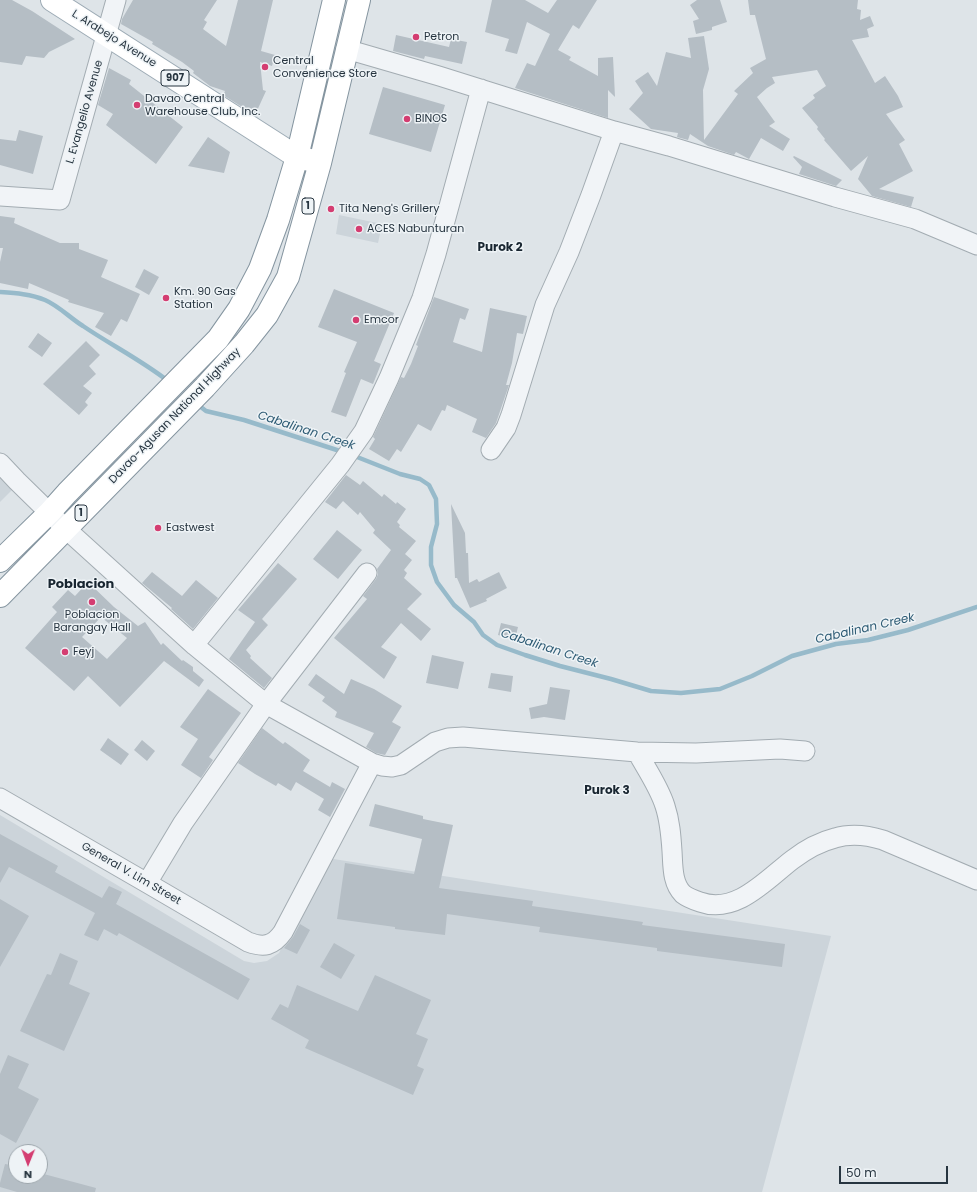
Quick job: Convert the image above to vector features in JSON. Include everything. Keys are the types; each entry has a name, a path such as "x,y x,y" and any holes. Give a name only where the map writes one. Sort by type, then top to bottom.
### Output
{"main road":[{"name":"L. Arabejo Avenue","path":"52,0 297,157 320,163"},
{"name":"Davao-Agusan National Highway","path":"0,561 187,372 218,339 239,308 260,269 278,220 297,157 334,0"},
{"name":"Davao-Agusan National Highway","path":"0,596 206,387 267,315 288,277 320,163 346,49 359,0"}],"street":[{"name":"L. Evangelio Avenue","path":"0,196 60,200 116,0"},
{"path":"346,49 481,89 614,131 669,146 835,197 915,219 954,234 977,245"},
{"path":"194,645 340,466 352,450 374,413 422,298 436,254 481,89"},
{"path":"491,450 506,428 545,305 569,252 614,131"},
{"path":"0,463 66,529 194,645 266,704 372,763 392,766 401,765 435,742 448,738 463,737 637,752 696,753 780,749 805,751"},
{"path":"147,883 183,823 266,704 367,573"},
{"path":"637,752 665,806 671,833 674,879 683,894 690,899 704,904 714,905 738,900 760,887 804,852 836,837 851,835 867,835 883,840 977,880"},
{"name":"General V. Lim Street","path":"0,798 248,942 262,946 270,944 278,939 283,932 372,763"}],"shaded area":[{"name":"ACES Nabunturan","path":"339,215 382,224 378,243 336,234"},
{"path":"0,469 16,486 0,502"},
{"path":"0,815 244,961 254,963 267,961 279,953 327,858 831,936 762,1192 0,1192"}],"building":[{"path":"0,0 12,0 75,39 49,52 44,58 26,56 22,65 0,62"},
{"path":"133,0 217,0 204,20 207,22 203,29 226,46 238,0 273,0 261,51 275,55 272,66 260,62 263,90 266,91 255,115 223,95 225,91 210,86 182,62 152,44 153,42 121,24 122,19"},
{"path":"492,0 525,0 548,13 557,0 597,0 579,29 573,25 558,50 571,57 569,60 598,76 598,58 613,57 615,97 608,90 608,118 515,88 527,63 535,66 550,34 527,22 517,54 505,51 509,39 485,32"},
{"path":"697,0 720,0 727,22 712,27 712,30 696,34 693,21 699,19 690,5"},
{"path":"748,0 858,0 857,9 861,10 860,20 870,16 874,26 867,29 869,37 852,40 875,83 885,76 898,96 903,107 886,114 905,140 899,144 913,171 879,189 914,197 911,207 872,196 858,179 868,156 851,171 824,140 825,139 817,129 818,127 802,108 815,98 813,95 826,86 817,70 772,77 775,83 757,97 775,122 769,126 790,139 783,151 761,138 749,159 736,152 734,155 708,146 690,134 688,140 677,137 678,133 651,129 629,109 643,93 635,81 648,72 657,86 666,52 691,58 688,38 704,36 709,69 703,90 704,140 738,94 734,91 753,73 750,68 766,59 755,15 750,15"},
{"path":"396,35 449,47 451,39 467,42 462,64 425,56 424,59 393,51"},
{"name":"Davao Central Warehouse Club, Inc.","path":"109,68 131,80 129,84 183,127 156,164 106,125 113,114 98,105"},
{"name":"BINOS","path":"383,87 445,105 431,152 369,134"},
{"path":"19,130 43,136 33,174 0,165 0,139 16,141"},
{"path":"208,137 230,152 224,173 188,166"},
{"path":"794,156 842,180 836,186 799,174 802,167 793,157"},
{"path":"0,216 15,218 14,223 60,243 79,243 79,249 108,260 101,277 140,294 127,322 121,319 111,336 95,327 104,313 68,302 69,300 29,283 28,289 0,283 0,262 3,248 0,248"},
{"path":"144,269 159,277 149,295 135,287"},
{"name":"Emcor","path":"334,289 394,313 374,361 381,364 373,384 361,379 346,417 331,412 346,373 344,372 357,342 318,327"},
{"path":"434,297 469,309 465,320 460,318 453,342 482,352 490,308 527,316 523,334 517,333 512,363 506,385 509,385 496,423 486,438 472,432 477,419 447,405 445,411 442,410 431,431 418,424 401,452 397,449 389,461 369,449 375,439 373,437 401,377 404,378 411,364 418,346 416,345"},
{"path":"38,333 52,343 42,357 28,347"},
{"path":"86,341 100,355 89,366 96,374 83,386 92,393 85,402 88,405 79,415 43,384"},
{"path":"346,475 360,485 363,481 382,497 384,494 396,504 397,502 406,509 397,522 400,525 399,527 416,541 405,554 412,560 404,570 407,573 404,578 422,594 407,609 431,629 421,641 401,623 381,647 397,657 384,679 334,638 367,599 363,596 376,579 378,574 377,569 391,550 373,533 375,530 360,512 358,515 343,501 336,509 325,502"},
{"path":"451,504 465,533 466,553 468,553 469,583 477,579 479,582 499,572 507,588 486,599 487,601 470,608 457,578 455,578"},
{"path":"337,530 362,550 338,579 313,559"},
{"path":"278,563 297,579 262,619 268,625 246,650 251,656 250,658 272,678 264,688 229,659 255,622 238,610"},
{"path":"152,572 182,596 196,580 218,598 193,629 171,609 172,608 142,583"},
{"path":"88,582 114,607 138,626 145,622 161,645 163,643 182,661 183,660 193,667 193,671 204,680 199,687 164,661 120,707 88,676 74,691 25,648 57,612 52,607 68,590 75,596","holes":["101,617 127,638 107,659 82,637"]},
{"path":"501,623 518,627 515,639 498,635"},
{"path":"432,655 464,662 458,689 426,683"},
{"path":"491,673 513,676 511,692 488,688"},
{"path":"316,674 344,694 351,679 374,689 402,706 392,722 401,727 385,755 376,753 366,747 374,733 335,717 337,712 322,701 325,697 308,685"},
{"path":"550,687 570,690 565,720 544,717 531,719 529,708 547,704"},
{"path":"208,689 241,713 209,757 213,760 201,778 181,765 198,739 180,727"},
{"path":"262,728 283,744 285,742 310,760 303,771 330,787 332,782 345,789 330,817 318,810 324,799 296,782 291,791 278,783 276,786 238,763"},
{"path":"108,738 129,754 121,765 100,750"},
{"path":"142,740 155,751 147,761 134,750"},
{"path":"375,804 423,816 423,819 453,825 439,888 533,901 532,906 643,922 642,925 785,944 782,967 657,951 657,948 539,932 540,927 447,914 445,935 395,929 395,927 337,919 345,863 414,874 422,839 369,826"},
{"path":"0,834 58,866 55,872 102,898 109,886 122,892 116,904 250,979 238,1000 119,933 117,936 104,929 98,941 84,935 95,913 9,867 0,883"},
{"path":"0,899 29,916 0,967"},
{"path":"300,924 310,930 297,954 284,948 293,937"},
{"path":"334,943 355,955 341,979 320,967"},
{"path":"60,953 78,961 69,984 90,993 64,1051 20,1031 47,974 51,975"},
{"path":"375,975 431,1000 416,1034 428,1039 417,1066 424,1069 413,1095 305,1048 309,1040 271,1019 280,1004 288,1008 297,985 358,1011"},
{"path":"8,1055 29,1064 18,1088 39,1099 16,1143 0,1134 0,1074"},
{"path":"5,1164 8,1165 8,1184 48,1184 48,1175 96,1188 95,1192 17,1192 0,1187"}],"waterway":[{"name":"Cabalinan Creek","path":"0,292 29,295 50,303 78,323 147,366 168,381"},
{"name":"Cabalinan Creek","path":"197,404 206,411 244,420 343,452"},
{"name":"Cabalinan Creek","path":"352,455 400,474 420,479 429,485 436,499 437,524 431,547 431,565 437,582 454,605 474,622 483,635 497,645 525,655 651,691 681,693 720,689 752,676 792,656 836,644 868,640 908,630 977,607"}],"place":[{"name":"Petron","path":"416,37"},
{"name":"Central Convenience Store","path":"265,67"},
{"name":"Davao Central Warehouse Club, Inc.","path":"137,105"},
{"name":"BINOS","path":"407,119"},
{"name":"Tita Neng's Grillery","path":"331,209"},
{"name":"ACES Nabunturan","path":"359,229"},
{"name":"Km. 90 Gas Station","path":"166,298"},
{"name":"Emcor","path":"356,320"},
{"name":"Eastwest","path":"158,528"},
{"name":"Poblacion Barangay Hall","path":"92,602"},
{"name":"Feyj","path":"65,652"}],"district":[{"name":"Purok 2","path":"500,248"},
{"name":"Poblacion","path":"81,585"},
{"name":"Purok 3","path":"607,791"}]}
